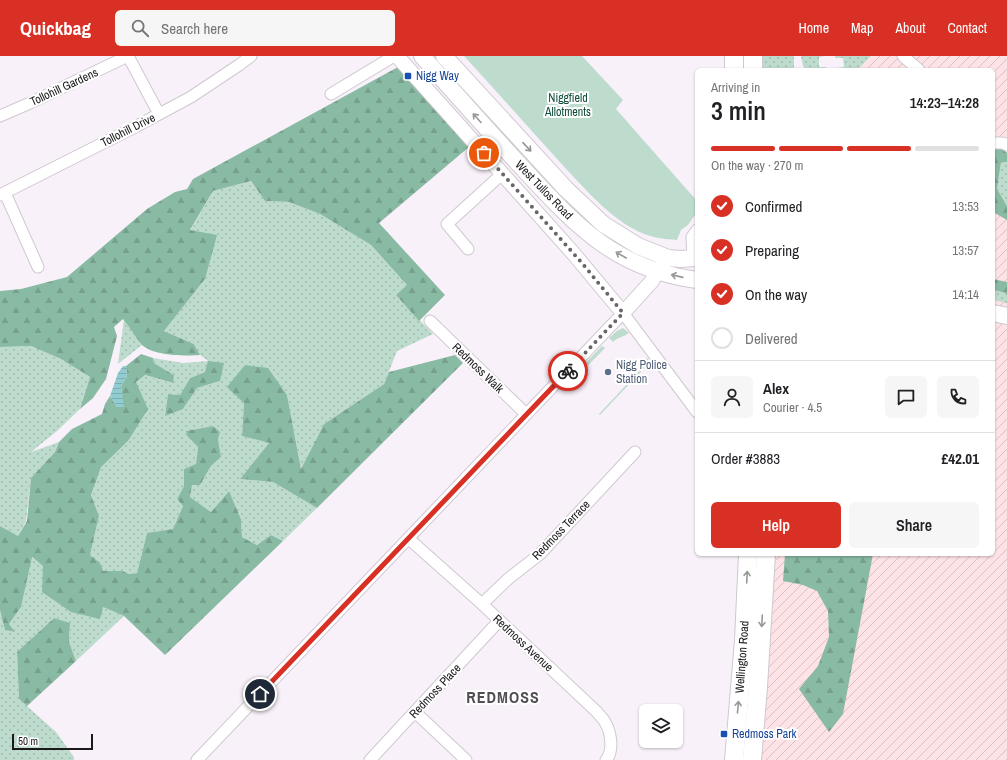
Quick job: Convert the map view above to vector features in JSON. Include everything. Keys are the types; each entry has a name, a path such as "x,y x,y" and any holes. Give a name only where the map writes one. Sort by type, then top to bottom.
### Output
{"main road":[{"name":"West Tullos Road","path":"422,56 565,213 600,243 633,262 657,271 695,280"},
{"name":"West Tullos Road","path":"444,56 586,210 603,224 638,246 668,258 695,259"},
{"path":"734,56 734,68"},
{"path":"753,56 753,68"},
{"path":"995,313 1007,316"},
{"name":"Wellington Road","path":"734,760 744,640 748,556"},
{"name":"Wellington Road","path":"752,760 759,679 766,556"}],"street":[{"path":"128,56 159,114"},
{"name":"Tollohill Gardens","path":"0,116 128,56"},
{"name":"Tollohill Drive","path":"3,194 191,97 251,56"},
{"path":"331,94 394,56"},
{"path":"397,56 584,265 623,313 695,409"},
{"path":"903,56 917,68"},
{"path":"995,143 1004,143 1007,145"},
{"path":"468,248 447,224 502,174"},
{"path":"3,194 38,267"},
{"path":"695,233 692,237 695,259"},
{"path":"197,760 623,313 652,281 657,271 668,258"},
{"name":"Redmoss Walk","path":"430,322 526,414"},
{"name":"Redmoss Terrace","path":"482,604 508,580 540,554 635,452"},
{"name":"Redmoss Avenue","path":"409,539 588,702 605,722 610,737 610,747 606,760"},
{"name":"Redmoss Place","path":"370,760 499,621"},
{"path":"415,712 466,760"}],"shaded area":[{"path":"871,56 1007,56 1007,760 752,760 766,556 995,556 995,68 859,68"}],"green space":[{"name":"Niggfield Allotments","path":"464,56 582,56 623,100 616,109 695,199 695,215 688,225 681,230 677,240 646,235 631,228 611,214 568,171"},
{"path":"763,56 794,56 794,68 763,68"},
{"path":"801,56 825,56 819,57 819,67 826,68 804,68"},
{"path":"835,56 871,56 859,68 836,68 844,67 843,58 835,58"},
{"path":"398,67 469,147 379,223 445,295 419,321 396,295 407,285 371,245 320,214 289,202 265,201 251,181 213,191 190,230 217,235 205,279 164,331 194,344 200,355 161,353 147,349 139,342 123,319 114,327 117,336 106,379 93,398 80,409 90,377 61,359 31,346 0,347 0,291 21,289 67,277 147,209 175,192 187,189 193,179"},
{"path":"995,148 1001,148 1007,153 1007,162 1001,162 997,189 1007,206 1007,220 995,213"},
{"path":"1001,162 1007,162 1007,206 997,189"},
{"path":"251,181 265,201 289,202 320,214 371,245 407,285 396,295 433,334 397,351 384,384 324,424 301,469 287,395 244,403 242,436 269,443 240,479 273,482 317,508 283,541 271,535 257,545 242,537 241,519 229,491 211,512 190,497 192,484 200,485 211,466 221,457 218,439 213,426 186,431 187,436 198,447 196,465 184,469 184,486 177,499 183,506 173,529 147,533 137,573 129,574 123,571 103,571 90,555 99,516 91,495 101,466 128,441 136,382 144,375 172,383 174,375 154,363 153,358 183,363 208,361 200,355 194,344 164,331 205,279 190,231 213,191","holes":["205,372 220,381 197,388 183,409 165,415 168,394 180,395 190,378"]},
{"path":"995,279 1007,282 1007,293 995,290"},
{"path":"995,290 1007,293 1007,303 995,300"},
{"path":"124,319 142,345 118,364"},
{"path":"623,328 629,333 613,342 609,338 617,331"},
{"path":"31,346 61,359 90,377 80,409 57,431 31,452 59,442 55,452 31,478 26,521 18,536 0,526 0,347"},
{"path":"602,346 605,348 569,385 567,382"},
{"path":"141,354 153,358 154,363 174,375 173,383 145,375 136,382 148,409 128,441 101,467 91,495 99,516 90,555 100,563 103,571 123,571 129,574 137,573 147,533 173,529 183,506 177,499 184,486 184,469 196,464 198,447 187,436 186,431 213,426 220,432 218,439 221,457 211,466 200,485 192,485 190,497 211,512 229,491 241,519 242,537 257,545 271,535 283,541 165,655 124,616 103,607 100,619 71,612 42,592 43,566 32,557 21,607 9,624 15,632 5,630 0,610 0,526 18,536 27,521 31,478 55,452 59,442 72,429 102,414 105,404 110,396 117,407 122,394 121,386 127,376 126,366"},
{"path":"455,355 463,363 317,508 273,482 240,479 269,443 242,436 244,403 227,387 245,365 268,368 287,395 301,469 324,424 384,384 389,372"},
{"path":"647,358 650,362 600,415 599,414 644,366 642,363"},
{"path":"208,361 224,363 220,381 197,388 183,409 165,416 168,394 180,395 190,378 205,372"},
{"path":"785,556 873,556 843,714 829,732 799,689 818,666 829,637 828,611 817,591 803,585 783,581"},
{"path":"31,557 103,607 124,616 76,661 69,642 70,623 54,618 17,652 19,699 56,732 74,757 74,760 0,760 0,610 5,630 15,632 9,624 21,607"},
{"path":"54,618 70,623 69,642 76,661 27,706 19,699 17,652"}],"water":[{"path":"123,366 126,366 127,376 121,386 124,407 117,407 110,396 118,373"}],"way so far":[{"path":"484,153 582,263 623,313 568,371"}],"place":[{"name":"Nigg Way","path":"408,76"},
{"name":"Nigg Police Station","path":"608,372"},
{"name":"Redmoss Park","path":"724,734"}],"district":[{"name":"REDMOSS","path":"503,697"}],"route":[{"path":"260,694 568,371"}]}
